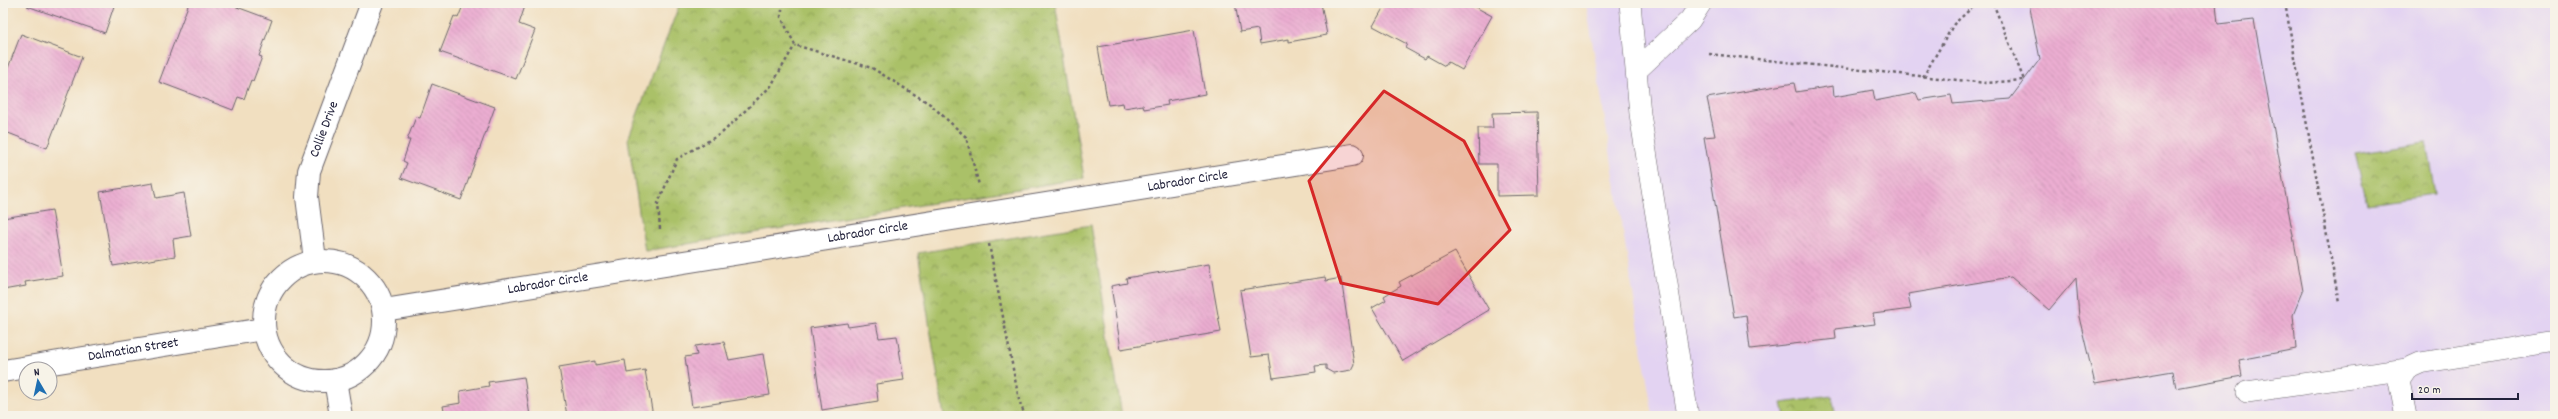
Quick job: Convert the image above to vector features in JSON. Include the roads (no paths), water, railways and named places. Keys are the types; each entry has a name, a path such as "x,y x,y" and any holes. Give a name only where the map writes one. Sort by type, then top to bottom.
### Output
{"street":[{"name":"Collie Drive","path":"315,260 308,205 307,183 309,171 372,3"},
{"name":"Labrador Circle","path":"384,310 1352,155"},
{"path":"315,260 334,261 352,267 367,278 378,293 384,310 384,330 378,348 367,364 351,375 335,380 313,381 294,374 279,363 268,346 263,329 264,308 270,291 282,276 298,266 315,260"},
{"name":"Dalmatian Street","path":"3,371 263,329"},
{"path":"335,380 341,416"}],"lane":[{"path":"1630,3 1638,70 1640,114 1688,416"},
{"path":"1638,70 1690,20 1701,3"},
{"path":"2247,392 2407,369 2420,362 2555,341"},
{"path":"2406,416 2399,381 2407,369"}]}
